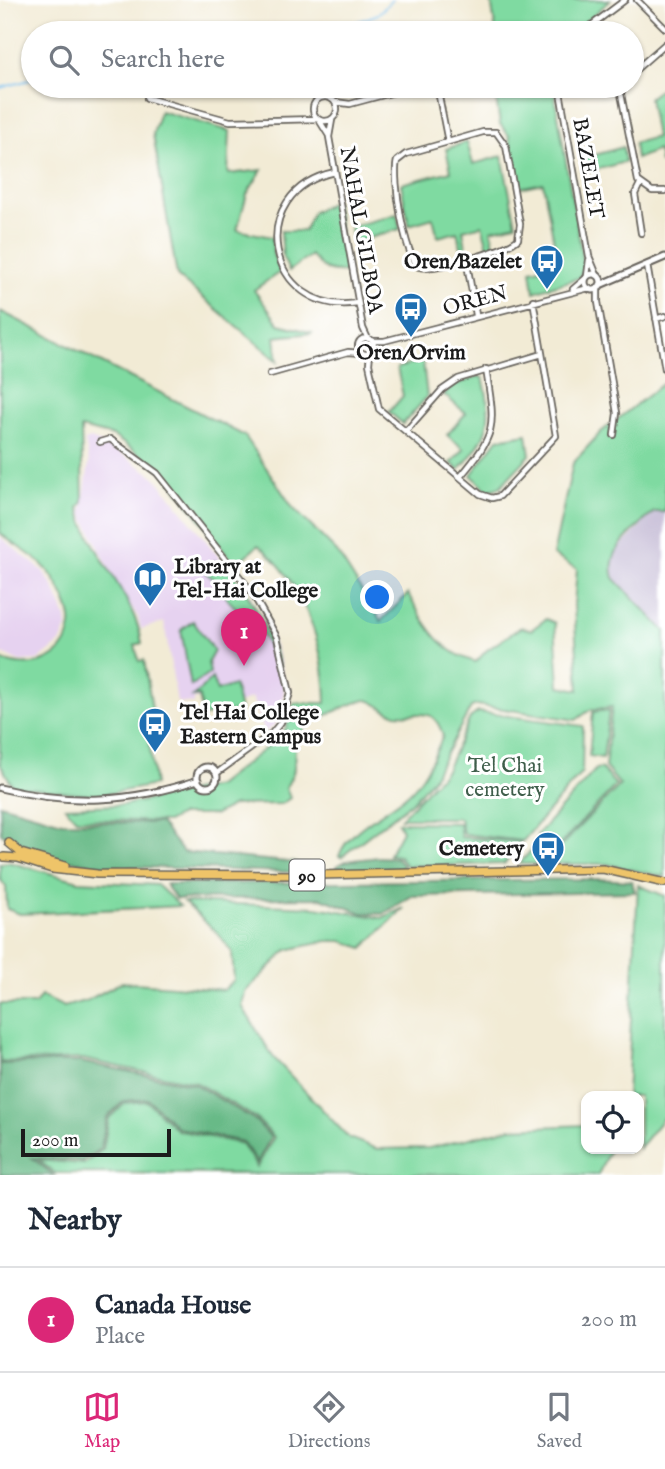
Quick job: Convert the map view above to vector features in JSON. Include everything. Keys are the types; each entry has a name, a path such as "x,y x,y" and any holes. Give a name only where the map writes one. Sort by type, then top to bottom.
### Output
{"highway":[{"name":"90","path":"0,837 21,853 97,874"},
{"name":"90","path":"2,857 9,851 9,843"},
{"name":"90","path":"2,857 18,858 52,869 97,874 317,875 603,869 665,883"}],"street":[{"path":"597,21 625,0"},
{"path":"637,0 665,28"},
{"path":"644,62 665,44"},
{"path":"147,98 230,121 272,122 334,118 350,104"},
{"path":"300,119 321,98"},
{"path":"325,98 350,104 372,98"},
{"path":"439,98 448,142"},
{"name":"BAZELET","path":"561,98 589,256 598,276"},
{"path":"625,98 634,171 641,184 652,191 665,191"},
{"name":"NAHAL GILBOA","path":"329,137 335,102"},
{"name":"NAHAL GILBOA","path":"314,106 329,137 363,328 370,340 372,351 369,364"},
{"path":"489,131 501,135 506,146 521,232 514,243 466,258 425,268 413,263 394,169 401,156 489,131"},
{"path":"335,172 307,182 290,198 277,226 278,252 289,277 311,296 335,304 358,303"},
{"path":"641,184 635,197 641,233"},
{"name":"BAZELET","path":"586,277 589,256"},
{"path":"590,289 665,257"},
{"path":"466,258 476,315"},
{"path":"646,265 665,369"},
{"path":"597,302 586,277 620,275"},
{"path":"598,276 597,302 617,413 614,435"},
{"name":"OREN","path":"570,291 586,277"},
{"name":"OREN","path":"360,342 388,340 533,300 590,289"},
{"path":"348,352 360,342 362,353 369,364 379,409 486,497 500,496 554,440 556,430 533,300"},
{"path":"656,319 665,316"},
{"name":"NAHAL GILBOA","path":"360,342 363,328"},
{"name":"OREN","path":"372,351 388,340"},
{"path":"270,374 348,352 372,351"},
{"path":"406,431 449,384 486,369 542,354"},
{"path":"460,477 479,454 491,432 494,416 486,369"},
{"path":"100,442 110,439 157,473 251,591 277,637 290,693 281,722 272,733 216,773 212,786 204,786 198,780"},
{"path":"0,788 58,800 101,801 160,793 198,780 203,768 212,768 216,773"}],"shaded area":[{"path":"91,439 113,448 155,477 251,597 272,638 280,661 284,686 283,702 274,725 265,732 252,698 239,703 221,696 194,699 194,704 177,702 164,622 141,629 138,617 117,584 82,513 89,462 85,441"},
{"path":"654,512 665,513 665,630 615,578 612,568 616,551"},
{"path":"0,537 43,571 54,588 66,617 67,627 60,643 39,660 20,661 0,653"}],"green space":[{"path":"491,0 610,0 586,21 494,21"},
{"path":"665,85 665,159 660,163 658,150 636,159 634,143 656,137 649,98"},
{"path":"496,98 555,98 584,267 579,278 534,292 531,270 558,264 543,183 519,188 509,136 500,124"},
{"path":"160,111 230,131 228,174 262,170 247,194 237,230 272,237 273,254 280,272 254,290 279,324 313,333 275,337 278,361 177,276 153,134"},
{"path":"467,142 473,164 502,156 516,224 491,230 494,245 488,247 482,225 463,230 467,253 463,254 457,232 438,237 433,218 409,225 401,184 451,171 446,149"},
{"path":"623,147 625,162 583,173 581,159"},
{"path":"335,201 346,272 326,270 311,255 289,271 283,258 281,231 304,231 313,212"},
{"path":"397,214 400,229 352,243 350,227"},
{"path":"0,311 245,436 293,508 337,552 381,621 408,594 435,636 453,652 476,662 487,650 521,627 531,630 546,619 555,623 559,686 579,690 574,605 577,569 553,555 573,463 601,432 665,382 665,512 654,512 631,533 618,549 612,568 614,578 665,631 665,877 607,864 519,864 540,840 553,854 620,785 605,767 612,707 590,710 576,720 477,705 471,707 433,778 413,801 341,857 339,856 344,846 351,837 401,800 425,773 443,736 435,719 425,714 396,714 367,700 312,722 297,741 294,771 286,788 290,798 281,804 234,805 215,815 180,815 167,822 76,819 65,807 123,805 217,786 272,743 286,728 294,703 326,703 321,660 309,617 288,577 274,560 258,545 236,566 164,472 113,436 81,428 83,502 79,508 93,543 138,625 142,643 135,645 139,661 144,660 154,721 148,735 155,785 96,796 13,786 0,764 0,659 23,664 45,661 62,648 68,638 71,620 63,595 49,572 0,533"},
{"path":"423,361 427,397 403,424 389,412 403,396 397,368"},
{"path":"478,376 483,378 487,393 486,428 477,448 459,470 451,463 464,449 447,435 466,413 444,395 452,386"},
{"path":"527,434 530,455 500,487 488,491 471,475 498,439"},
{"path":"213,561 223,565 234,575 255,607 271,642 279,669 276,669 261,632 227,599 222,585 206,573"},
{"path":"193,621 214,651 208,662 210,673 191,686 181,630"},
{"path":"212,678 217,691 234,685 240,711 203,716 199,696 193,697"},
{"path":"609,710 603,758 589,756 593,712"},
{"name":"Tel Chai cemetery","path":"478,712 583,726 582,772 523,841 463,834 460,818 401,818 446,770 470,718"},
{"path":"601,768 616,785 554,851 537,835 596,769"},
{"path":"0,804 62,822 160,823 183,852 319,865 318,873 106,866 51,858 19,845 1,833"},
{"path":"398,822 459,823 461,837 521,842 504,864 406,866 399,856 389,855 402,831"},
{"path":"397,858 403,866 401,869 337,871 337,866 346,861"},
{"path":"8,862 79,881 157,885 180,906 20,914 7,909 6,887 0,879 0,864"},
{"path":"598,879 632,881 635,892 412,896 383,914 362,913 321,898 176,899 165,884"},
{"path":"638,885 665,896 665,1116 644,1142 644,1091 627,1091"},
{"path":"184,902 316,907 382,918 404,908 363,948 342,941 327,941 287,950 245,992 242,1006 273,1057 349,1138 377,1149 429,1148 511,1128 581,1125 581,1154 608,1154 598,1175 55,1173 38,1160 84,1164 103,1149 109,1118 125,1103 147,1101 177,1130 242,1144 257,1167 274,1137 256,1118 197,1083 82,1059 0,1062 0,1004 35,1004 41,996 64,1007 88,1000 122,982 224,990 234,980 232,952 217,933"},
{"path":"81,1062 196,1085 255,1120 271,1137 257,1163 243,1142 178,1128 148,1099 124,1101 107,1117 101,1148 83,1161 32,1158 54,1175 0,1175 0,1064"}],"waterway":[{"path":"360,21 378,14 392,0"},
{"path":"0,88 21,82"}],"place":[{"name":"Oren/Bazelet","path":"547,291"},
{"name":"Oren/Orvim","path":"411,339"},
{"name":"Library at Tel-Hai College","path":"150,608"},
{"name":"Canada House","path":"244,666"},
{"name":"Tel Hai College Eastern Campus","path":"155,754"},
{"name":"Cemetery","path":"548,878"}]}
